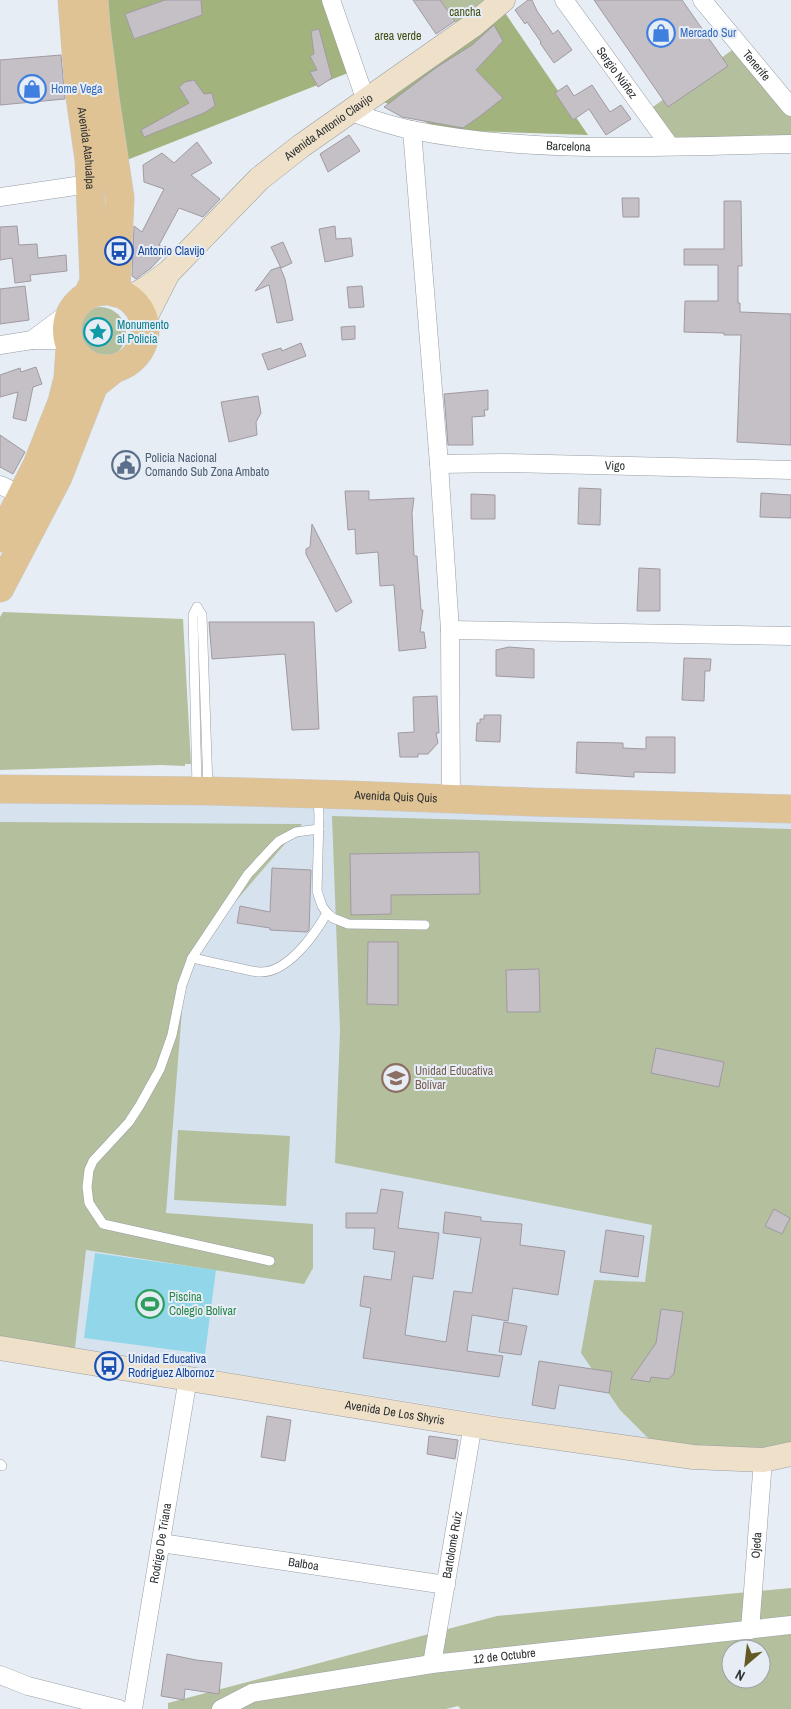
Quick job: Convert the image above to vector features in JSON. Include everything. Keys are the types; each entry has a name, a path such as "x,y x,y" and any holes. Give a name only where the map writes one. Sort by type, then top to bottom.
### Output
{"main road":[{"name":"Avenida Atahualpa","path":"72,0 79,90 89,160 94,280 80,303"},
{"name":"Avenida Atahualpa","path":"94,0 104,98 120,198 130,304"},
{"path":"0,588 58,477 94,385 114,369 126,365 136,356 143,345 146,333 130,304 107,291 80,303 68,321 66,333 69,343 78,358 88,365 100,369 114,369"},
{"path":"0,538 10,492 37,465 62,402 68,378 69,343"},
{"name":"Avenida Quis Quis","path":"0,789 203,791 791,809"}],"street":[{"path":"331,0 358,106"},
{"name":"Avenida Antonio Clavijo","path":"130,304 169,272 259,179 301,146 472,26 502,0"},
{"name":"Sergio Núñez","path":"564,0 670,146"},
{"name":"Tenerife","path":"702,0 791,107"},
{"name":"Barcelona","path":"358,106 412,130 479,141 550,146 791,144"},
{"path":"412,130 439,464 450,630 451,799"},
{"path":"0,197 89,184"},
{"path":"32,340 80,303"},
{"path":"0,345 32,340 69,343"},
{"name":"Vigo","path":"439,464 504,462 791,470"},
{"path":"450,630 791,636"},
{"name":"Avenida De Los Shyris","path":"0,1348 473,1424 693,1456 763,1460 791,1454"},
{"name":"Rodrigo De Triana","path":"133,1709 188,1378"},
{"name":"Bartolomé Ruiz","path":"432,1664 473,1424"},
{"name":"Ojeda","path":"750,1630 763,1460"},
{"name":"Balboa","path":"161,1543 446,1585"},
{"name":"12 de Octubre","path":"221,1709 252,1693 432,1664 791,1625"},
{"path":"0,1675 28,1686 119,1709"}],"lane":[{"path":"197,607 202,616 203,791 193,615 197,607"},
{"path":"318,794 317,891 322,906 327,913 348,924 425,925"},
{"path":"270,1261 103,1224 89,1203 87,1180 94,1161 132,1116 151,1088 160,1069 172,1034 182,985 192,958 248,874 272,848 279,841 296,832 319,829"},
{"path":"192,958 252,971 268,971 280,966 299,951 314,934 327,913"}],"shaded area":[{"name":"Unidad Educativa Bolívar","path":"0,801 408,804 791,820 791,1441 691,1447 0,1336"}],"green space":[{"path":"106,0 322,0 348,73 127,160"},
{"name":"area verde","path":"440,0 499,0 461,30"},
{"path":"503,10 588,135 442,130 382,101"},
{"path":"735,48 791,115 791,141 673,142 650,109"},
{"path":"100,307 110,309 118,315 124,323 126,333 124,343 118,351 110,357 100,359 90,357 82,351 76,343 74,333 76,323 82,315 90,309"},
{"path":"3,612 183,619 191,764 185,764 185,766 161,765 0,770 0,617"},
{"path":"332,816 791,829 791,1445 761,1453 650,1440 620,1410 581,1353 594,1280 645,1282 652,1225 335,1163 340,1031"},
{"path":"0,822 302,824 186,959 166,1213 313,1224 313,1268 304,1284 86,1250 75,1348 0,1336"},
{"path":"178,1130 290,1136 286,1206 174,1200"},
{"path":"791,1588 791,1709 461,1709 458,1706 446,1709 168,1709 168,1703 497,1616"}],"water":[{"name":"Piscina Colegio Bolívar","path":"95,1253 216,1270 205,1354 84,1338"}],"building":[{"path":"165,0 201,0 202,15 134,39 125,14"},
{"path":"413,0 440,0 455,21 436,34"},
{"path":"528,0 532,0 537,11 553,34 558,30 572,50 554,63 527,22 525,24 515,10"},
{"name":"Mercado Sur","path":"594,0 682,0 728,66 668,107"},
{"path":"494,25 503,41 476,70 503,98 479,117 463,128 402,117 384,107 437,67 472,45"},
{"path":"319,29 332,78 318,87 310,72 317,70 310,56 314,54 311,31"},
{"path":"61,55 65,99 0,105 0,60"},
{"path":"194,80 204,94 212,93 215,106 204,113 144,137 141,130 189,103 179,87 185,82"},
{"path":"567,85 574,96 592,85 610,112 621,105 631,119 606,135 589,109 573,120 555,93"},
{"path":"349,135 360,151 328,172 320,154"},
{"path":"197,142 212,163 191,175 220,199 203,217 179,208 159,245 167,251 151,268 136,279 132,276 134,226 142,232 164,189 144,182 143,165 162,153 174,163"},
{"path":"622,198 639,198 639,217 623,217"},
{"path":"724,201 741,201 742,266 738,266 738,303 740,303 740,312 791,314 791,445 737,442 741,335 684,332 685,301 718,301 718,265 684,265 684,249 724,249"},
{"path":"17,226 19,245 37,244 38,258 66,255 67,271 30,275 31,281 15,283 12,258 0,260 0,227"},
{"path":"335,226 336,239 351,238 353,256 325,262 319,229"},
{"path":"283,242 292,263 281,268 271,247"},
{"path":"280,267 285,279 293,320 277,323 269,285 255,291 271,270"},
{"path":"25,286 29,320 0,324 0,289"},
{"path":"362,286 364,307 349,308 347,287"},
{"path":"355,326 355,339 342,340 341,327"},
{"path":"301,343 306,356 268,370 262,354 281,348 282,351"},
{"path":"36,367 42,384 33,387 26,421 13,418 18,392 0,397 0,375 20,368 21,372"},
{"path":"488,390 488,410 484,410 485,416 472,417 473,445 448,445 444,394"},
{"path":"258,396 261,413 256,422 257,435 229,442 221,402"},
{"path":"0,435 25,452 13,474 0,467"},
{"name":"Policia Nacional Comando Sub Zona Ambato","path":"125,452 137,459 127,478 114,472"},
{"path":"579,488 601,489 600,525 578,524"},
{"path":"345,491 369,491 369,500 414,498 412,513 414,556 417,556 421,610 423,610 420,632 424,632 426,648 399,651 394,585 380,586 378,552 356,554 355,529 348,530"},
{"path":"761,493 791,495 791,518 760,517"},
{"path":"471,494 495,495 495,519 471,519"},
{"path":"312,524 352,602 336,612 306,554 306,549 310,547"},
{"path":"639,568 660,569 660,611 637,611"},
{"path":"209,622 314,622 319,729 292,730 285,654 212,659"},
{"path":"509,647 534,649 534,678 496,676 496,650"},
{"path":"684,658 711,659 710,671 705,671 704,701 682,700"},
{"path":"437,696 439,733 436,733 438,743 428,754 418,754 418,757 400,757 398,733 414,732 413,697"},
{"path":"484,715 501,715 500,742 476,741 477,723 480,723 480,719 484,719"},
{"path":"646,737 675,737 675,773 634,772 634,777 576,773 577,742 623,743 623,748 646,749"},
{"path":"479,852 480,894 391,895 391,914 351,915 350,854"},
{"path":"272,868 311,870 309,930 307,932 270,930 270,928 237,923 240,906 270,912"},
{"path":"368,942 398,942 398,1005 367,1004"},
{"path":"539,969 540,1012 507,1012 506,970"},
{"path":"656,1048 724,1062 719,1087 651,1073"},
{"path":"381,1189 403,1192 398,1228 439,1233 433,1279 413,1276 405,1335 446,1342 454,1291 472,1293 481,1238 443,1233 445,1212 481,1217 481,1221 522,1224 520,1245 565,1251 558,1295 513,1288 508,1321 472,1315 467,1351 503,1356 499,1377 363,1358 371,1308 360,1306 364,1276 391,1280 395,1252 373,1249 375,1228 346,1228 346,1213 377,1213"},
{"path":"774,1209 790,1218 782,1234 765,1226"},
{"path":"606,1230 644,1236 638,1277 600,1272"},
{"path":"661,1309 683,1312 674,1374 668,1379 651,1377 650,1382 631,1379 656,1343"},
{"path":"504,1322 527,1326 521,1355 499,1352"},
{"path":"539,1361 612,1372 609,1393 559,1385 555,1409 532,1405"},
{"path":"267,1416 291,1420 285,1461 261,1457"},
{"path":"429,1436 458,1440 455,1459 427,1454"},
{"path":"167,1654 222,1663 219,1694 185,1689 184,1700 161,1696"}],"place":[{"name":"Mercado Sur","path":"661,33"},
{"name":"Home Vega","path":"32,89"},
{"name":"Antonio Clavijo","path":"119,251"},
{"name":"Monumento al Policía","path":"98,332"},
{"name":"Policia Nacional Comando Sub Zona Ambato","path":"126,465"},
{"name":"Unidad Educativa Bolívar","path":"396,1078"},
{"name":"Piscina Colegio Bolívar","path":"150,1304"},
{"name":"Unidad Educativa Rodriguez Albornoz","path":"109,1366"}],"park label":[{"name":"cancha","path":"465,12"}]}
